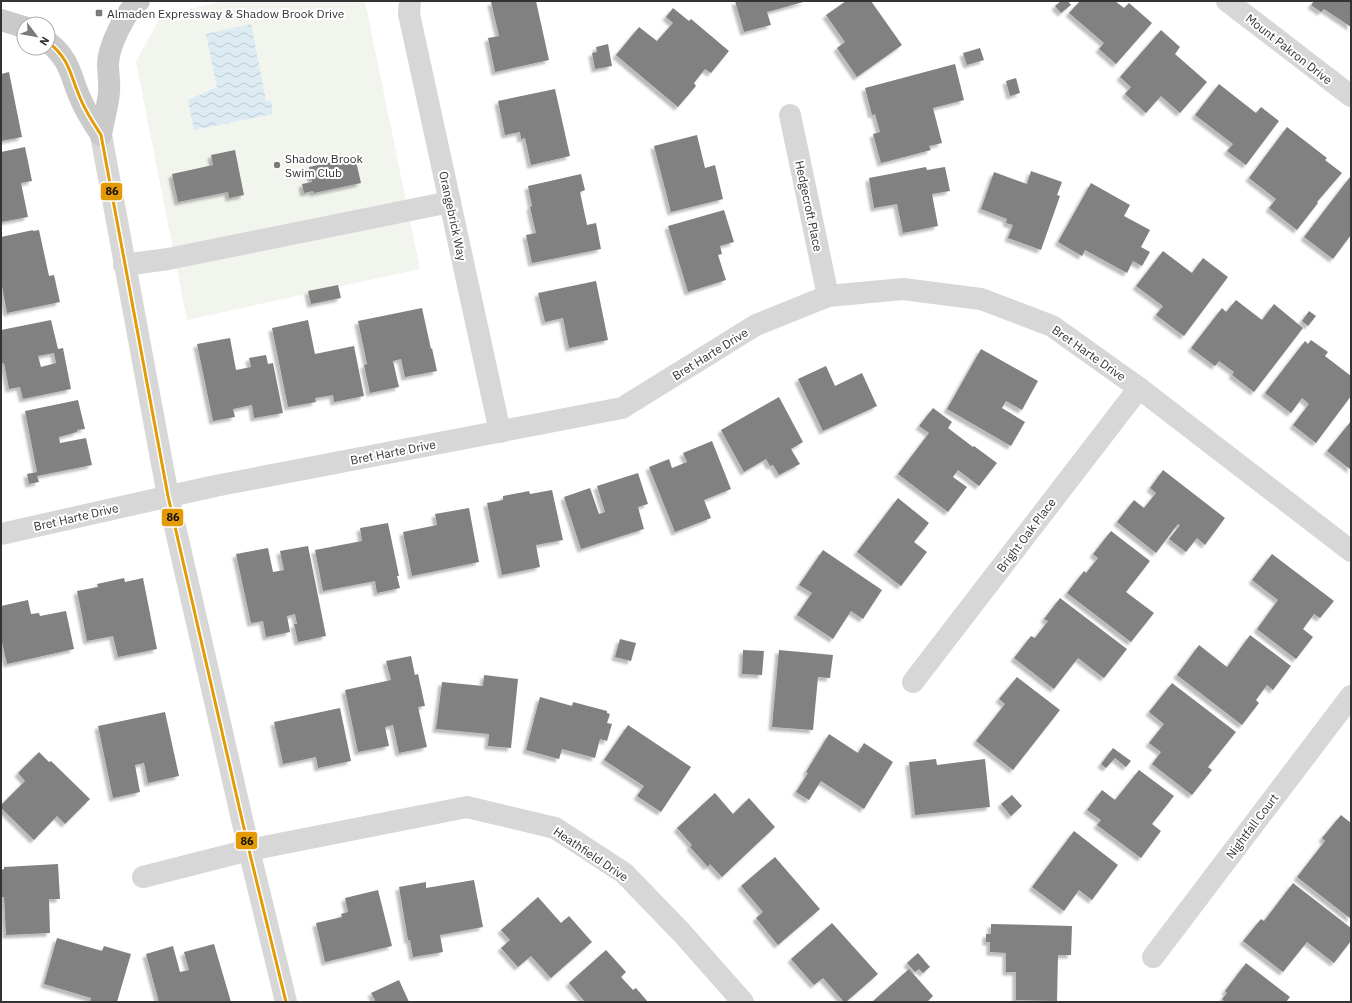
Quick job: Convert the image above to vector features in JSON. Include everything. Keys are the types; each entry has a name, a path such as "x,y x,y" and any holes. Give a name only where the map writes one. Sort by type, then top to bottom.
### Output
{"main road":[{"path":"101,135 109,93 108,63 110,49 134,5 139,1"},
{"path":"1,20 16,25"},
{"path":"56,49 68,66 81,101 101,135"}],"street":[{"name":"Orangebrick Way","path":"410,1 409,14 500,432"},
{"name":"Mount Pakron Drive","path":"1227,1 1351,96"},
{"name":"Hedgecroft Place","path":"790,115 828,296"},
{"path":"101,135 168,496 249,850 286,1002"},
{"path":"124,265 168,259 450,202"},
{"name":"Bret Harte Drive","path":"1,534 215,486 622,408 756,325 828,296 903,289 981,299 1052,326 1139,388 1351,551"},
{"name":"Bright Oak Place","path":"913,682 1139,388"},
{"name":"Nightfall Court","path":"1153,957 1351,696"},
{"name":"Heathfield Drive","path":"144,877 249,850 467,807 555,828 624,873 682,932 743,1002"}],"shaded area":[{"name":"Shadow Brook Swim Club","path":"222,1 365,1 420,269 187,320 136,62 161,16"}],"water":[{"path":"251,24 266,101 271,101 273,114 194,130 188,100 217,87 206,34"}],"building":[{"path":"536,1 549,60 495,72 488,38 499,36 491,2"},
{"path":"735,1 807,1 767,12 771,25 744,32"},
{"path":"846,1 871,1 902,45 857,77 837,48 845,42 826,15"},
{"path":"1061,1 1068,1 1071,5 1061,13 1055,6"},
{"path":"1080,1 1115,1 1124,8 1129,3 1152,23 1116,64 1099,49 1104,43 1069,13"},
{"path":"1314,1 1351,1 1351,27 1324,9 1321,12 1311,5"},
{"path":"673,8 689,21 691,19 729,51 711,73 705,69 694,83 696,86 678,107 616,55 639,27 657,41 673,23 666,17"},
{"path":"1161,30 1180,47 1175,54 1207,82 1180,113 1161,96 1146,113 1125,94 1131,87 1120,77"},
{"path":"608,44 612,66 595,69 592,53 597,52 596,47"},
{"path":"980,48 984,60 967,65 963,53"},
{"path":"955,64 964,100 933,108 942,143 929,146 931,150 881,163 873,134 880,132 875,114 872,115 865,88"},
{"path":"9,72 22,137 1,141 1,74"},
{"path":"1016,78 1020,93 1010,96 1006,81"},
{"path":"1219,84 1256,113 1261,107 1279,121 1246,165 1227,151 1233,144 1195,115"},
{"path":"555,89 570,156 531,165 525,138 521,139 520,132 505,135 498,101"},
{"path":"1287,127 1327,158 1325,160 1342,173 1317,202 1318,203 1297,230 1269,208 1276,199 1249,178"},
{"path":"697,135 705,168 715,165 723,199 671,212 654,146"},
{"path":"25,147 32,181 21,183 28,217 1,222 1,152"},
{"path":"235,150 244,195 229,198 228,192 178,202 172,174 213,165 211,155"},
{"path":"355,157 361,183 314,193 313,191 304,193 302,184 312,182 309,167"},
{"path":"926,167 927,170 945,167 950,191 932,194 938,226 903,233 897,204 874,208 869,178"},
{"path":"1031,171 1062,182 1057,195 1060,196 1041,250 1008,238 1013,225 1006,223 1007,219 981,209 994,172 1027,184"},
{"path":"581,174 585,190 580,192 587,225 596,223 601,249 532,263 526,235 536,233 530,207 532,206 528,186"},
{"path":"1350,177 1351,235 1333,259 1304,237"},
{"path":"1091,183 1130,205 1124,216 1150,230 1141,247 1150,252 1142,266 1133,261 1127,273 1085,250 1082,256 1058,242"},
{"path":"724,210 734,242 720,246 722,254 718,255 726,280 688,292 668,226"},
{"path":"39,230 49,276 54,275 60,302 7,313 1,281 1,237"},
{"path":"1163,251 1192,273 1203,258 1228,277 1184,336 1156,315 1163,306 1136,286"},
{"path":"596,281 608,340 569,348 563,318 545,322 538,293"},
{"path":"338,285 341,298 311,304 308,291"},
{"path":"1236,300 1262,320 1274,304 1303,328 1254,392 1232,375 1234,372 1219,361 1215,366 1191,348 1222,308 1226,312"},
{"path":"422,308 437,371 405,377 401,359 393,361 399,387 370,393 364,365 367,364 358,321"},
{"path":"1309,311 1316,316 1308,326 1302,321"},
{"path":"51,320 58,349 63,348 71,389 23,399 20,387 9,389 4,363 2,364 1,361 1,330","holes":["54,353 56,363 41,367 38,356"]},
{"path":"308,320 315,354 354,346 364,396 334,402 333,395 315,398 316,402 288,407 272,328"},
{"path":"230,338 236,370 251,367 249,358 266,355 268,364 273,363 283,413 254,418 252,405 233,409 235,417 213,421 197,344"},
{"path":"1311,340 1328,352 1325,356 1351,376 1351,396 1316,443 1293,425 1309,404 1302,398 1291,413 1265,393 1305,341 1308,344"},
{"path":"981,349 1038,381 1022,410 1006,401 1002,408 1025,422 1011,446 947,409"},
{"path":"826,366 835,386 862,373 877,406 823,431 798,379"},
{"path":"779,397 803,442 791,449 800,464 779,475 773,465 770,466 766,459 744,472 721,430"},
{"path":"78,400 85,429 77,430 77,432 59,437 60,443 86,438 92,465 37,476 39,482 29,484 27,474 37,472 25,411"},
{"path":"933,408 952,422 948,428 997,463 979,486 958,470 953,477 967,487 948,512 898,474 929,433 919,426"},
{"path":"1351,421 1351,470 1327,451"},
{"path":"712,441 731,489 704,500 711,518 675,532 649,467 669,459 672,468 687,462 683,453"},
{"path":"1163,470 1225,518 1205,545 1197,538 1186,552 1169,539 1180,525 1178,524 1156,553 1117,522 1134,500 1144,508 1156,493 1150,488"},
{"path":"638,473 648,504 638,507 644,529 581,549 564,497 590,488 599,514 605,512 597,486"},
{"path":"552,490 563,540 536,545 540,567 502,575 487,503 503,500 503,496 529,491 530,494"},
{"path":"898,498 929,523 914,542 927,552 901,586 857,552"},
{"path":"469,508 479,562 412,576 403,532 437,525 435,514"},
{"path":"388,523 400,588 377,593 375,581 323,591 315,550 362,541 360,528"},
{"path":"1111,531 1150,561 1126,592 1154,613 1131,642 1067,593 1084,571 1086,573 1098,558 1093,554"},
{"path":"308,546 326,636 298,642 294,624 297,624 295,614 287,616 290,632 266,637 263,621 251,623 236,554 268,548 273,572 284,570 280,551"},
{"path":"823,550 882,590 863,619 851,611 833,639 797,615 812,593 799,585"},
{"path":"1272,554 1334,601 1320,618 1314,614 1303,629 1313,637 1296,659 1257,629 1278,600 1252,580"},
{"path":"124,578 125,582 143,578 157,649 118,657 113,636 87,641 77,591 98,587 97,584"},
{"path":"1060,598 1127,649 1104,678 1078,658 1054,689 1014,658 1031,636 1035,638 1048,621 1044,619"},
{"path":"28,600 31,614 39,613 40,616 66,611 74,649 7,664 1,638 1,606"},
{"path":"1250,635 1291,666 1273,690 1267,685 1256,700 1259,703 1242,725 1177,675 1199,645 1227,667"},
{"path":"620,639 636,643 631,661 615,657"},
{"path":"743,650 764,651 762,675 742,674"},
{"path":"779,650 833,655 830,678 818,677 813,730 772,727"},
{"path":"411,656 415,675 418,674 425,706 418,707 427,747 399,753 393,725 385,727 389,746 358,752 345,690 391,680 386,661"},
{"path":"484,675 518,679 511,748 488,746 489,734 436,729 442,682 483,686"},
{"path":"1017,677 1060,710 1013,770 976,741 1005,704 999,699"},
{"path":"1172,683 1236,732 1208,767 1212,770 1192,795 1152,764 1161,752 1149,743 1164,724 1149,712"},
{"path":"540,697 572,706 573,702 607,711 607,713 610,714 607,723 612,724 607,741 600,739 595,758 562,749 559,759 526,750"},
{"path":"340,708 351,761 318,768 316,757 283,764 274,722"},
{"path":"165,712 179,776 148,783 144,763 135,765 140,792 113,798 98,726"},
{"path":"628,725 691,767 661,812 637,796 644,786 604,760"},
{"path":"829,734 858,753 864,743 893,762 864,809 821,781 809,800 796,792"},
{"path":"1113,748 1131,761 1126,767 1115,758 1106,768 1101,764"},
{"path":"39,752 49,762 51,761 90,799 65,824 57,816 34,840 1,808 1,805 25,781 18,773"},
{"path":"936,759 937,765 985,759 990,807 915,815 909,762"},
{"path":"1139,770 1174,796 1152,824 1161,831 1141,858 1097,825 1101,820 1087,810 1102,790 1115,800"},
{"path":"715,793 733,814 749,798 775,827 722,877 710,864 708,867 690,847 692,845 677,828"},
{"path":"1012,795 1022,806 1011,816 1001,804"},
{"path":"1341,815 1351,823 1351,919 1297,877 1325,841 1322,838"},
{"path":"1074,831 1118,865 1092,900 1079,890 1064,911 1032,887"},
{"path":"775,857 820,909 778,945 756,918 763,912 741,886"},
{"path":"58,864 60,899 49,899 50,933 6,935 4,897 1,897 1,870 4,869 4,867"},
{"path":"474,880 483,927 440,935 443,952 413,957 410,940 408,940 399,887 426,882 426,888"},
{"path":"1293,883 1351,928 1351,941 1334,963 1307,942 1283,972 1243,941 1261,919 1264,921"},
{"path":"378,890 392,946 325,962 316,923 342,917 341,914 348,912 345,898"},
{"path":"538,897 561,923 569,916 592,942 551,978 531,956 518,967 501,948 510,940 501,930"},
{"path":"832,923 878,974 846,1002 844,1002 823,978 814,985 791,959"},
{"path":"991,924 1072,926 1071,955 1058,955 1057,1001 1016,1000 1016,972 1006,972 1006,953 990,952 990,942 986,942 986,934 991,934"},
{"path":"57,938 102,951 104,946 131,954 117,1002 90,1002 91,998 44,984"},
{"path":"214,944 231,1002 159,1002 146,954 173,946 180,972 189,970 184,952"},
{"path":"606,950 626,972 621,977 633,990 636,988 648,1002 585,1002 569,983"},
{"path":"918,953 930,967 923,973 919,969 915,972 907,963"},
{"path":"1246,963 1290,997 1286,1002 1225,1002 1222,999 1227,993 1225,991"},
{"path":"909,969 933,996 927,1002 872,1002"},
{"path":"399,980 409,1002 376,1002 371,993"}],"transit line":[{"name":"86","path":"56,49 66,62 83,104 101,135 168,496 249,850 286,1002"}],"place":[{"name":"Almaden Expressway & Shadow Brook Drive","path":"99,13"},
{"name":"Shadow Brook Swim Club","path":"277,165"}]}
